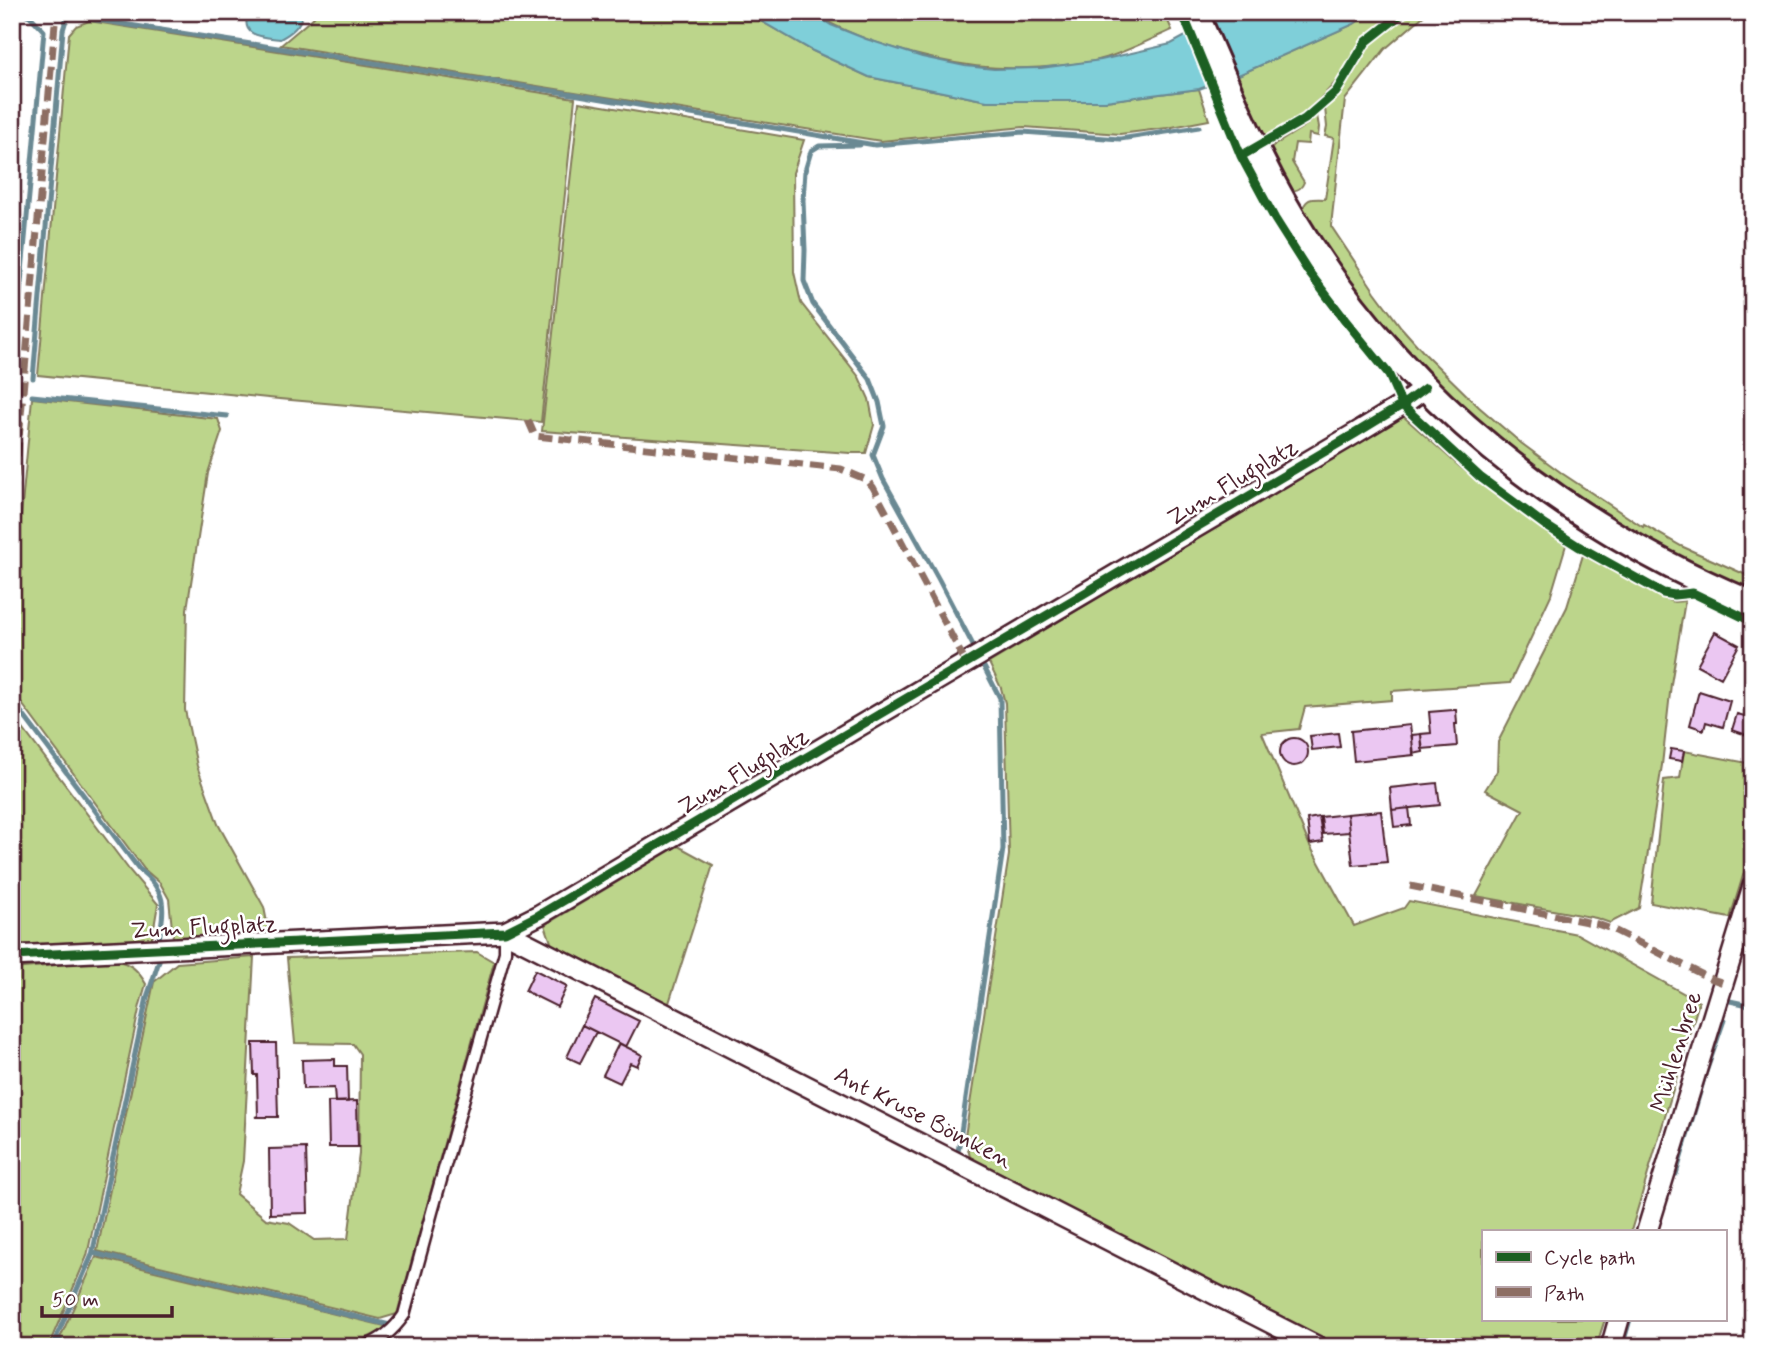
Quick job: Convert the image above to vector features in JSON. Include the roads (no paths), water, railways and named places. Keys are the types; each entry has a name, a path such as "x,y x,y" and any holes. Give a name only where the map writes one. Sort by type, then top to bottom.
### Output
{"street":[{"path":"1196,15 1226,85 1289,210 1369,326 1425,388 1496,452 1538,485 1590,520 1679,571 1753,604"},
{"name":"Zum Flugplatz","path":"12,956 505,932 539,915 1297,468 1402,405 1425,388"},
{"name":"Mühlenbree","path":"1647,1230 1753,886"},
{"name":"Ant Kruse Bömken","path":"505,932 1318,1347"},
{"path":"1611,1347 1619,1320"}],"lane":[{"path":"365,1347 395,1329 404,1315 505,952 505,932"}],"water":[{"path":"251,12 303,12 295,28 280,39 260,36 250,31 246,22"},
{"path":"745,12 811,12 831,25 922,57 994,69 1041,68 1101,60 1171,44 1235,12 1371,12 1354,24 1236,76 1199,89 1105,101 987,101 869,77 813,51"}],"waterway":[{"path":"12,381 44,31 30,16 18,12"},
{"path":"33,378 63,30 66,20 72,16 579,95 875,145 1023,132 1120,139 1199,127"},
{"path":"860,145 819,146 811,151 805,171 803,200 804,281 813,304 870,379 884,426 873,455 883,479 976,651"},
{"path":"32,396 227,416"},
{"path":"958,1152 1003,849 1000,698 984,667"},
{"path":"12,700 139,869 155,885 163,908 159,939"},
{"path":"52,1347 92,1255 147,997 159,961"},
{"path":"1730,1001 1753,1006"},
{"path":"1676,1174 1724,1020"},
{"path":"93,1253 390,1325"},
{"path":"1622,1347 1630,1320"},
{"path":"57,1336 66,1347"}]}
